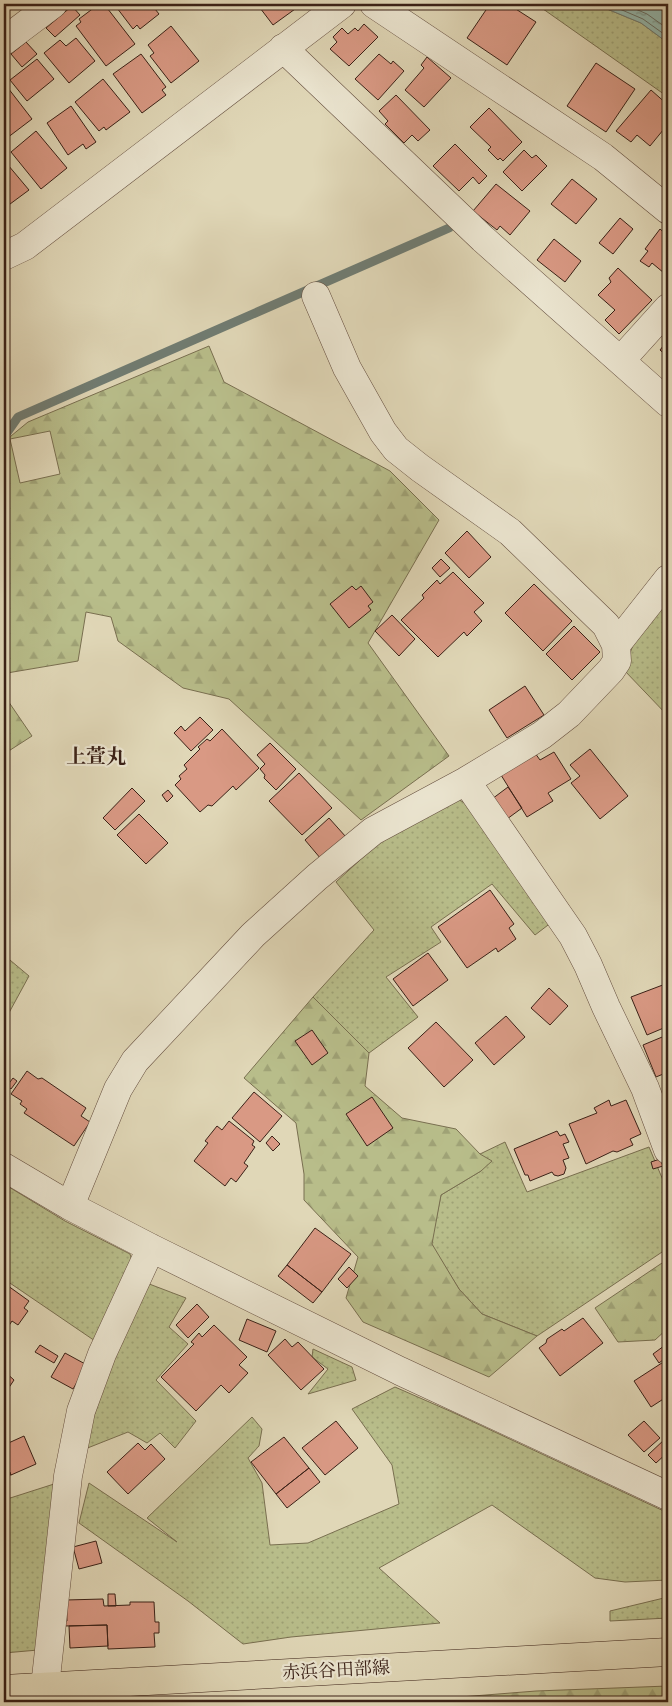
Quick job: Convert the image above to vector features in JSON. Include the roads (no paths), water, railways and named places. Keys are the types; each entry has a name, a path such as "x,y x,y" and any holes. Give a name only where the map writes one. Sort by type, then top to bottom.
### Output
{"main road":[{"name":"赤浜谷田部線","path":"12,1693 45,1687 668,1652"}],"street":[{"path":"4,41 53,4"},
{"path":"4,256 25,246 342,4"},
{"path":"374,4 603,157 668,210"},
{"path":"283,48 483,239 668,403"},
{"path":"70,1206 118,1089 135,1061 253,936 317,877 373,831 466,782 542,735 569,714 611,670 617,661 616,644 606,625 510,532 396,449 383,432 347,368 316,296"},
{"path":"621,360 668,308"},
{"path":"616,644 668,579"},
{"path":"466,782 573,936 645,1088 668,1147"},
{"path":"4,1167 70,1206 151,1248 400,1371 668,1496"},
{"path":"45,1687 68,1476 81,1411 102,1354 151,1248"}],"water":[{"path":"595,4 668,4 668,43 641,23"}],"waterway":[{"path":"4,437 18,417 449,228"}],"district":[{"name":"上萱丸","path":"96,756"}]}
